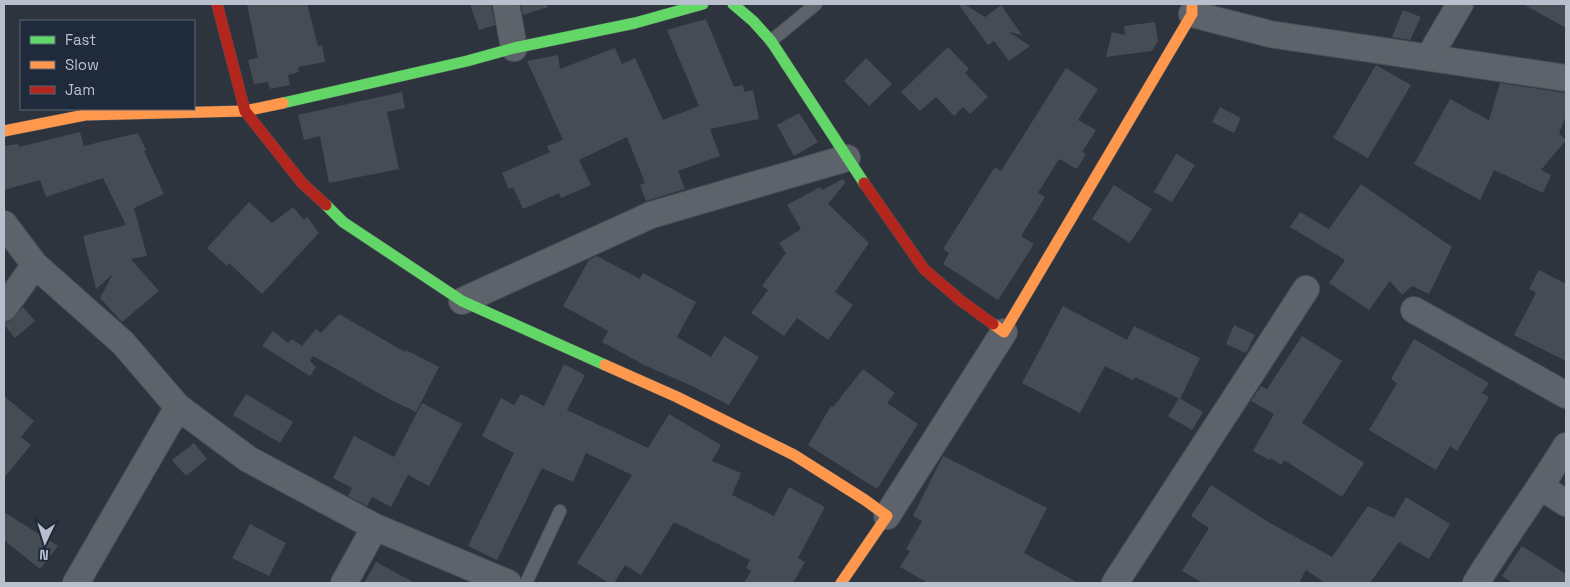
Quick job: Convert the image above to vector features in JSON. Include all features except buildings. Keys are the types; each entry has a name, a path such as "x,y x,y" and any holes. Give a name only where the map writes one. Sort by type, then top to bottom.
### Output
{"street":[{"path":"217,4 245,111 302,183 343,222 462,301 678,397 794,455 887,516"},
{"path":"506,4 514,48"},
{"path":"4,131 85,115 245,111 467,61 514,48 635,23 702,4"},
{"path":"733,4 754,20 771,41 847,158 924,269 960,300 1004,332"},
{"path":"1429,57 1460,4"},
{"path":"841,583 887,516 1004,332 1192,9 1270,34 1566,78"},
{"path":"462,301 650,215 847,158"},
{"path":"4,224 35,265 123,343 178,407 248,458 375,527 508,583"},
{"path":"4,308 35,265"},
{"path":"1115,583 1306,289"},
{"path":"1414,310 1566,395"},
{"path":"76,583 178,407"},
{"path":"1476,583 1503,540 1541,487 1566,446"},
{"path":"1541,487 1566,503"},
{"path":"344,583 375,527"}],"lane":[{"path":"771,41 816,4"},
{"path":"526,583 560,511"}],"traffic: fast":[{"path":"283,103 467,61 514,48 635,23 703,4"},
{"path":"733,4 753,21 771,41 864,183"},
{"path":"326,205 343,222 462,301 605,365"}],"traffic: slow":[{"path":"993,324 1004,332 1192,14 1192,4"},
{"path":"4,131 85,115 245,111 283,103"},
{"path":"605,365 677,397 794,455 887,516 841,583"}],"traffic: jam":[{"path":"217,4 245,111 302,183 326,205"},
{"path":"864,183 924,269 960,300 993,324"}]}
